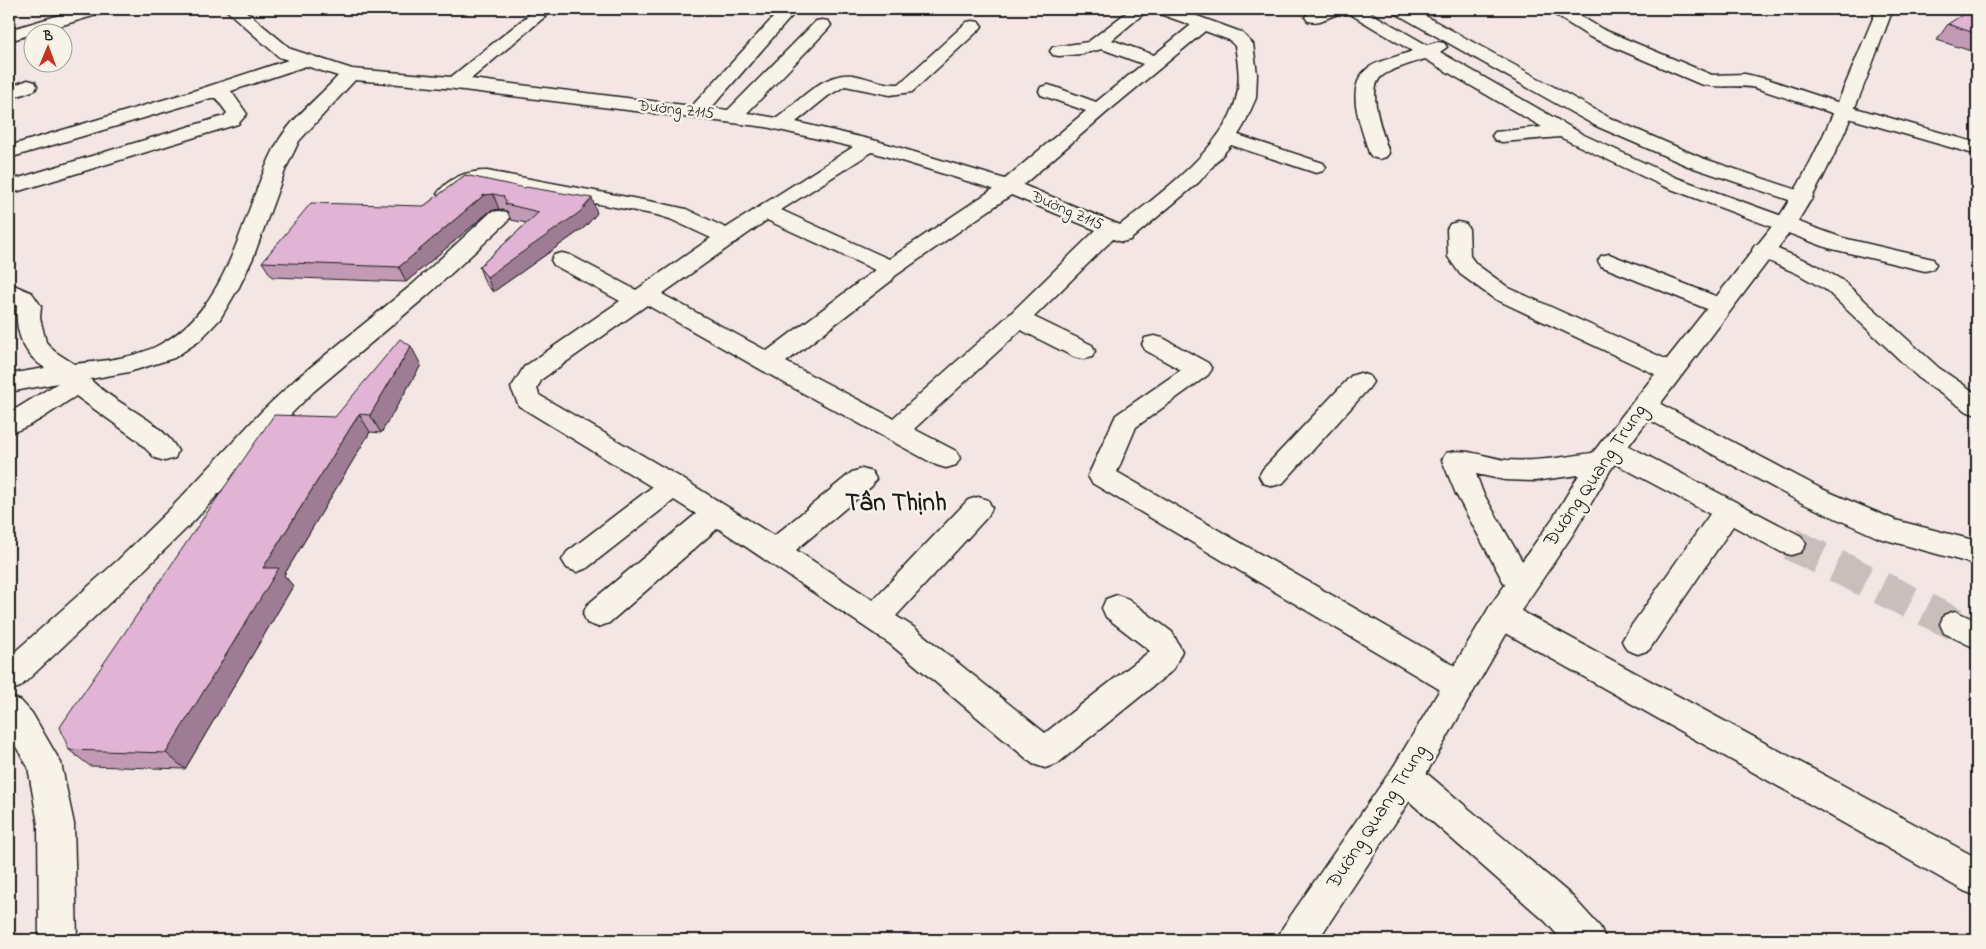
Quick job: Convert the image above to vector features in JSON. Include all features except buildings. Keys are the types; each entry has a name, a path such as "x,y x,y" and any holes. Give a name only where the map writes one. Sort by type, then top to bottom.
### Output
{"main road":[{"path":"9,36 97,9"},
{"name":"Đường Z115","path":"232,9 285,53 350,74 456,83 696,113 734,116 781,124 870,145 1008,187 1116,232"},
{"path":"456,83 546,9"},
{"path":"696,113 790,9"},
{"path":"1059,50 1082,49 1100,42 1141,9"},
{"path":"895,431 1116,232 1192,177 1225,137 1244,104 1248,76 1244,44 1235,36 1163,9"},
{"path":"1314,17 1338,9"},
{"path":"1352,9 1563,131 1670,182 1836,243 1925,264"},
{"path":"1401,9 1604,122 1695,162 1802,198"},
{"path":"1558,9 1596,33 1707,80 1718,82 1745,80 1760,83 1845,112 1977,149"},
{"name":"Đường Quang Trung","path":"1296,940 1406,777 1501,616 1563,526 1606,456 1763,250 1785,224 1802,198 1845,112 1884,9"},
{"path":"768,362 883,276 887,271 1008,187 1203,24"},
{"path":"734,116 822,25"},
{"path":"781,124 835,82 852,81 896,91 905,88 973,26"},
{"path":"1379,153 1365,100 1366,84 1376,72 1425,51 1457,40"},
{"path":"1100,42 1156,62"},
{"path":"9,152 210,92 306,60"},
{"path":"9,383 74,378 109,369 165,352 190,334 209,316 224,295 246,248 265,195 290,139 350,74"},
{"path":"9,93 28,86"},
{"path":"1048,91 1099,109"},
{"path":"9,188 231,120 235,117 237,114 222,92 210,92"},
{"path":"1502,136 1563,131"},
{"path":"1541,133 1609,165"},
{"path":"1225,137 1316,167"},
{"path":"870,145 765,211 533,373 524,388 528,400 717,513 900,635 1045,753 1162,660 1166,651 1161,641 1118,608"},
{"path":"448,194 464,180 472,176 487,177 659,209 678,214 727,237"},
{"path":"765,211 884,265 887,271"},
{"path":"9,678 135,562 305,385 421,289 500,217"},
{"path":"1458,229 1459,257 1468,269 1501,293 1670,371"},
{"path":"1763,250 1834,285 1930,374 1977,406"},
{"path":"562,260 768,362 946,458"},
{"path":"1609,261 1720,306"},
{"path":"9,290 24,298 29,306 28,318 34,345 45,357 74,378 104,404 145,432 165,451"},
{"path":"1018,319 1083,351"},
{"path":"1154,344 1199,369 1125,422 1102,476 1460,685"},
{"path":"9,424 32,412 74,378"},
{"path":"1273,476 1360,382"},
{"path":"1644,406 1812,496 1889,530 1977,553"},
{"path":"1521,585 1470,494 1456,460 1505,470 1534,471 1606,456 1728,511 1791,544"},
{"path":"775,551 862,479"},
{"path":"577,560 673,486"},
{"path":"875,618 978,508"},
{"path":"1638,641 1728,511"},
{"path":"598,614 717,513"},
{"path":"1501,616 1977,878"},
{"path":"9,710 44,763 56,824 58,940"},
{"path":"1406,777 1558,908 1587,940"}],"tunnel":[{"path":"1791,544 1955,624"}],"district":[{"name":"Tân Thịnh","path":"896,504"}]}
